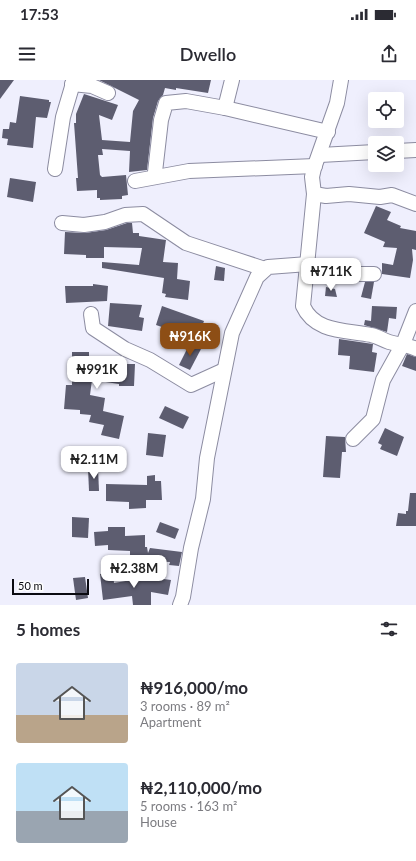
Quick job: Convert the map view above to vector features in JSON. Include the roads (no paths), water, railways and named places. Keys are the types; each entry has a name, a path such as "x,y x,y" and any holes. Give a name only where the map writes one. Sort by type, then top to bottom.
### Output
{"street":[{"path":"225,108 232,80"},
{"path":"341,80 337,103 312,177 314,194 303,306 310,318 315,322 340,331 372,335 390,342 403,344 416,349"},
{"path":"55,169 63,118 80,83 108,93"},
{"path":"155,172 161,120 166,103 186,101 225,108 327,135"},
{"path":"404,151 416,150"},
{"path":"135,181 189,171 318,160 368,153"},
{"path":"314,194 326,196 349,194 380,196 392,195 416,204"},
{"path":"62,223 84,225 105,222 125,215 143,214 186,243 265,270"},
{"path":"180,605 184,597 191,548 203,499 207,458 232,333 257,277 272,266 308,264 322,271 346,274 374,274"},
{"path":"352,438 373,419 383,380 403,344 416,311"},
{"path":"91,314 93,328 125,349 150,360 191,385 224,370"}]}
